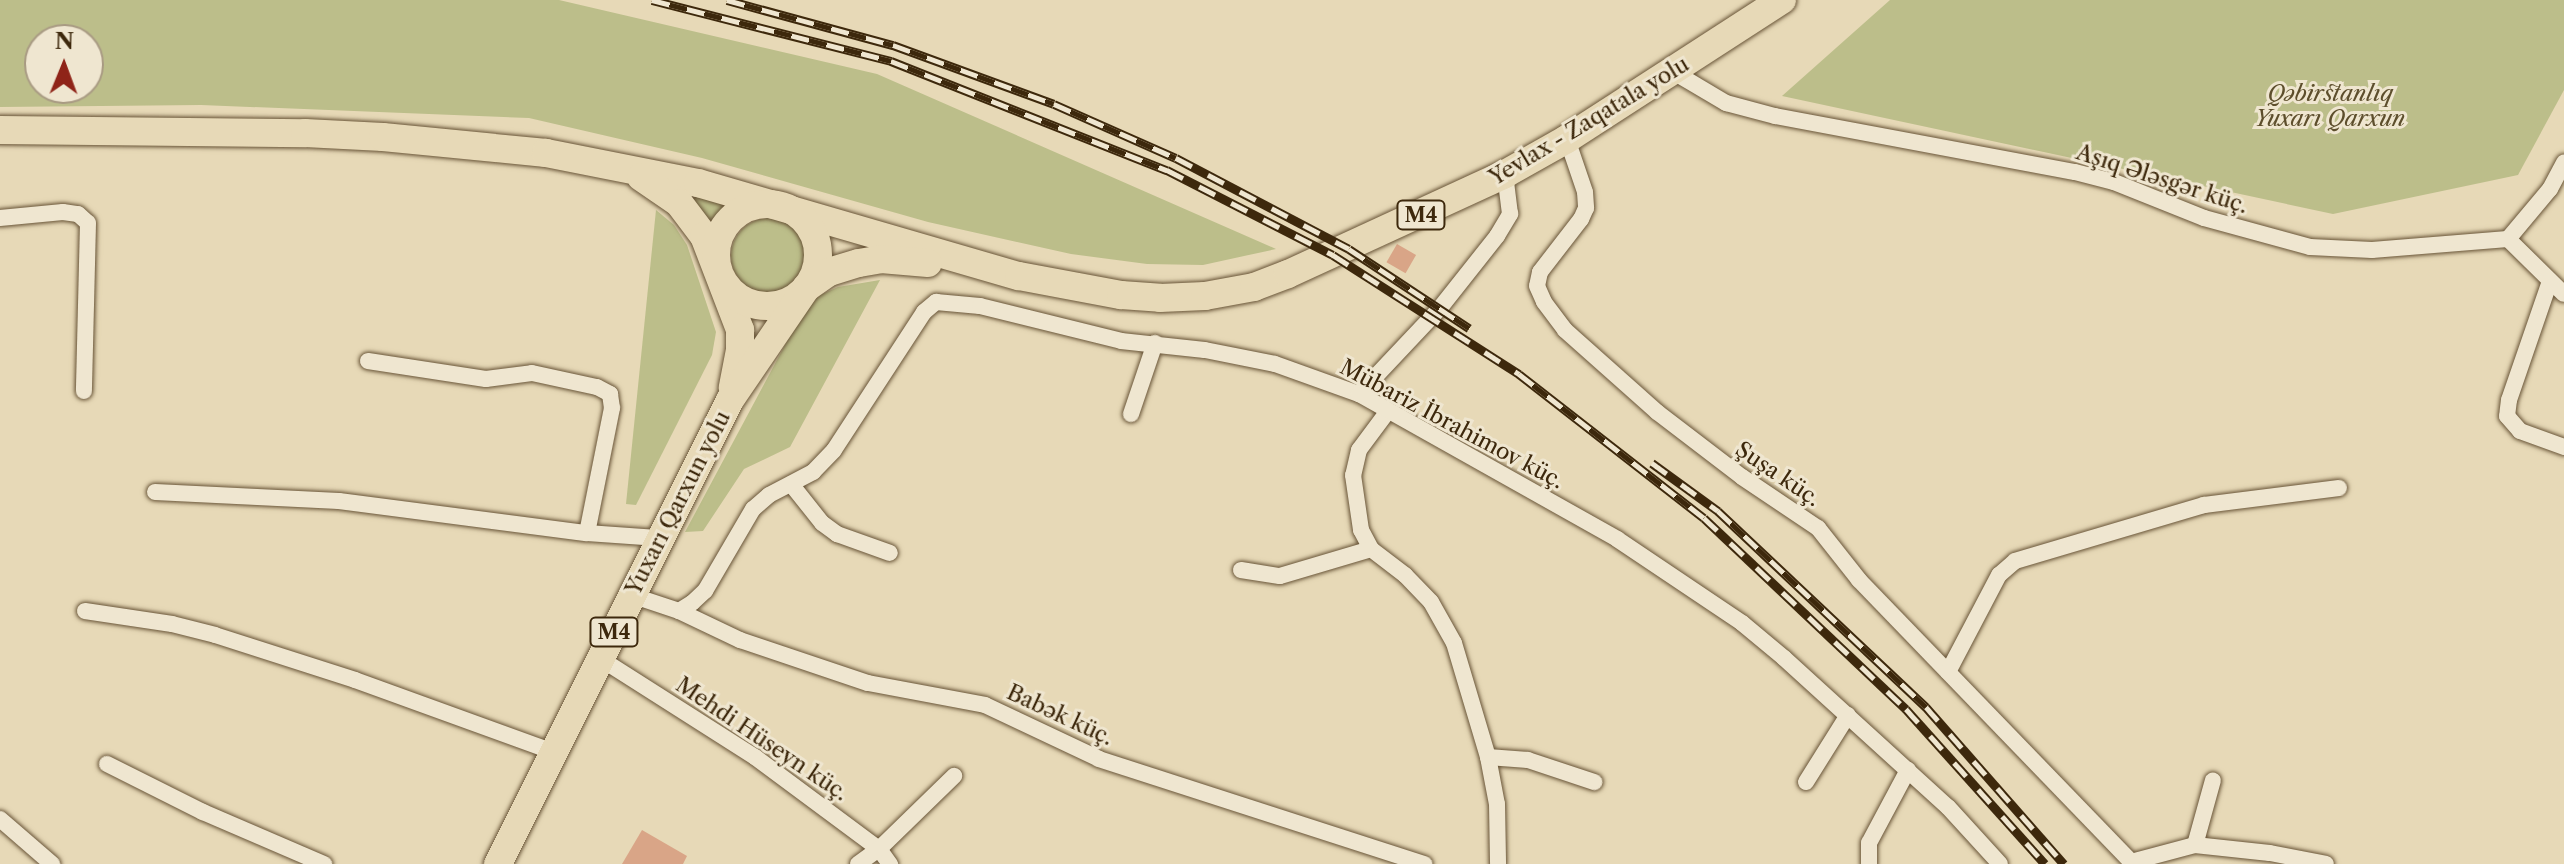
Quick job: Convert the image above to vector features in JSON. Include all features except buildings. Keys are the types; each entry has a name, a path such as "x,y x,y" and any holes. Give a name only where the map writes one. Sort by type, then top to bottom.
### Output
{"highway":[{"name":"Yevlax - Zaqatala yolu","path":"1019,276 1121,295 1160,298 1205,296 1254,287 1349,249 1505,174 1567,139 1782,0"},
{"path":"0,130 126,129 383,137 532,151 624,167 779,205 1019,276"},
{"path":"624,167 662,188 679,203 704,236 740,330 740,350 730,400"},
{"path":"730,400 806,288 817,268 818,244 800,215 779,205 746,208 728,222 716,254 721,276 735,294 755,304 788,302 806,288 829,272 881,259 1019,276"},
{"name":"Yuxarı Qarxun yolu","path":"498,864 730,400"}],"street":[{"name":"Aşıq Ələsgər küç.","path":"1672,71 1739,106 2075,172 2114,182 2204,218 2310,247 2372,250 2508,239"},
{"name":"Şuşa küç.","path":"1567,139 1585,192 1586,208 1540,272 1537,286 1544,302 1565,330 1657,412 1742,477 1818,528 1859,580 2132,863"},
{"path":"2564,163 2557,190 2508,239 2564,294"},
{"path":"1359,394 1440,308 1497,236 1510,214 1505,174"},
{"path":"0,218 63,212 78,214 88,223 84,391"},
{"path":"2550,281 2509,400 2507,416 2520,431 2564,447"},
{"name":"Mübariz İbrahimov küç.","path":"679,611 705,591 753,509 813,472 834,450 924,312 936,302 980,306 1121,341 1155,343 1275,364 1359,394 1617,539 1742,623 1908,770 2000,864"},
{"path":"1131,414 1155,343"},
{"path":"368,361 486,379 532,373 597,387 610,394 612,408 587,533"},
{"path":"1388,411 1359,450 1353,475 1358,518 1371,549 1405,575 1431,602 1454,643 1488,757 1497,804 1498,864"},
{"path":"791,484 822,523 837,534 890,553"},
{"path":"1948,672 1999,575 2015,561 2204,505 2259,495 2339,488"},
{"path":"155,492 339,501 587,533 659,538"},
{"path":"1241,570 1280,576 1371,549"},
{"path":"631,595 679,611"},
{"path":"85,611 172,624 215,635 355,680 554,752"},
{"name":"Babək küç.","path":"679,611 740,640 868,683 985,705 1099,759 1424,864"},
{"name":"Mehdi Hüseyn küç.","path":"601,659 755,757 879,849 890,864"},
{"path":"1806,782 1848,715"},
{"path":"1488,757 1528,760 1594,782"},
{"path":"107,764 231,825 324,864"},
{"path":"1869,864 1869,843 1908,770"},
{"path":"858,864 879,849 954,776"},
{"path":"2195,845 2213,780"},
{"path":"0,819 52,864"},
{"path":"2132,863 2195,845 2270,853 2326,864"}],"green space":[{"path":"0,0 559,0 877,74 1276,249 1203,265 1147,264 1071,254 928,222 702,158 529,118 201,105 0,107"},
{"name":"Qəbirstanlıq Yuxarı Qarxun","path":"1890,0 2564,0 2564,90 2518,175 2333,214 1782,96"},
{"path":"672,185 731,203 715,228"},
{"path":"656,210 674,225 687,245 716,332 712,355 636,505 626,504"},
{"path":"769,218 783,221 796,229 804,242 807,256 804,270 796,283 783,291 769,294 755,291 742,283 734,270 731,256 734,242 742,229 755,221"},
{"path":"880,280 790,447 744,469 703,531 685,532 800,317 820,295 838,287"}],"railway":[{"path":"652,0 891,61 1167,170 1333,255 1519,374 1704,518 1906,709 2045,864"},
{"path":"727,0 893,45 1054,104 1176,158 1349,249 1469,328"},
{"path":"1652,463 1718,511 1926,707 2064,864"}]}
